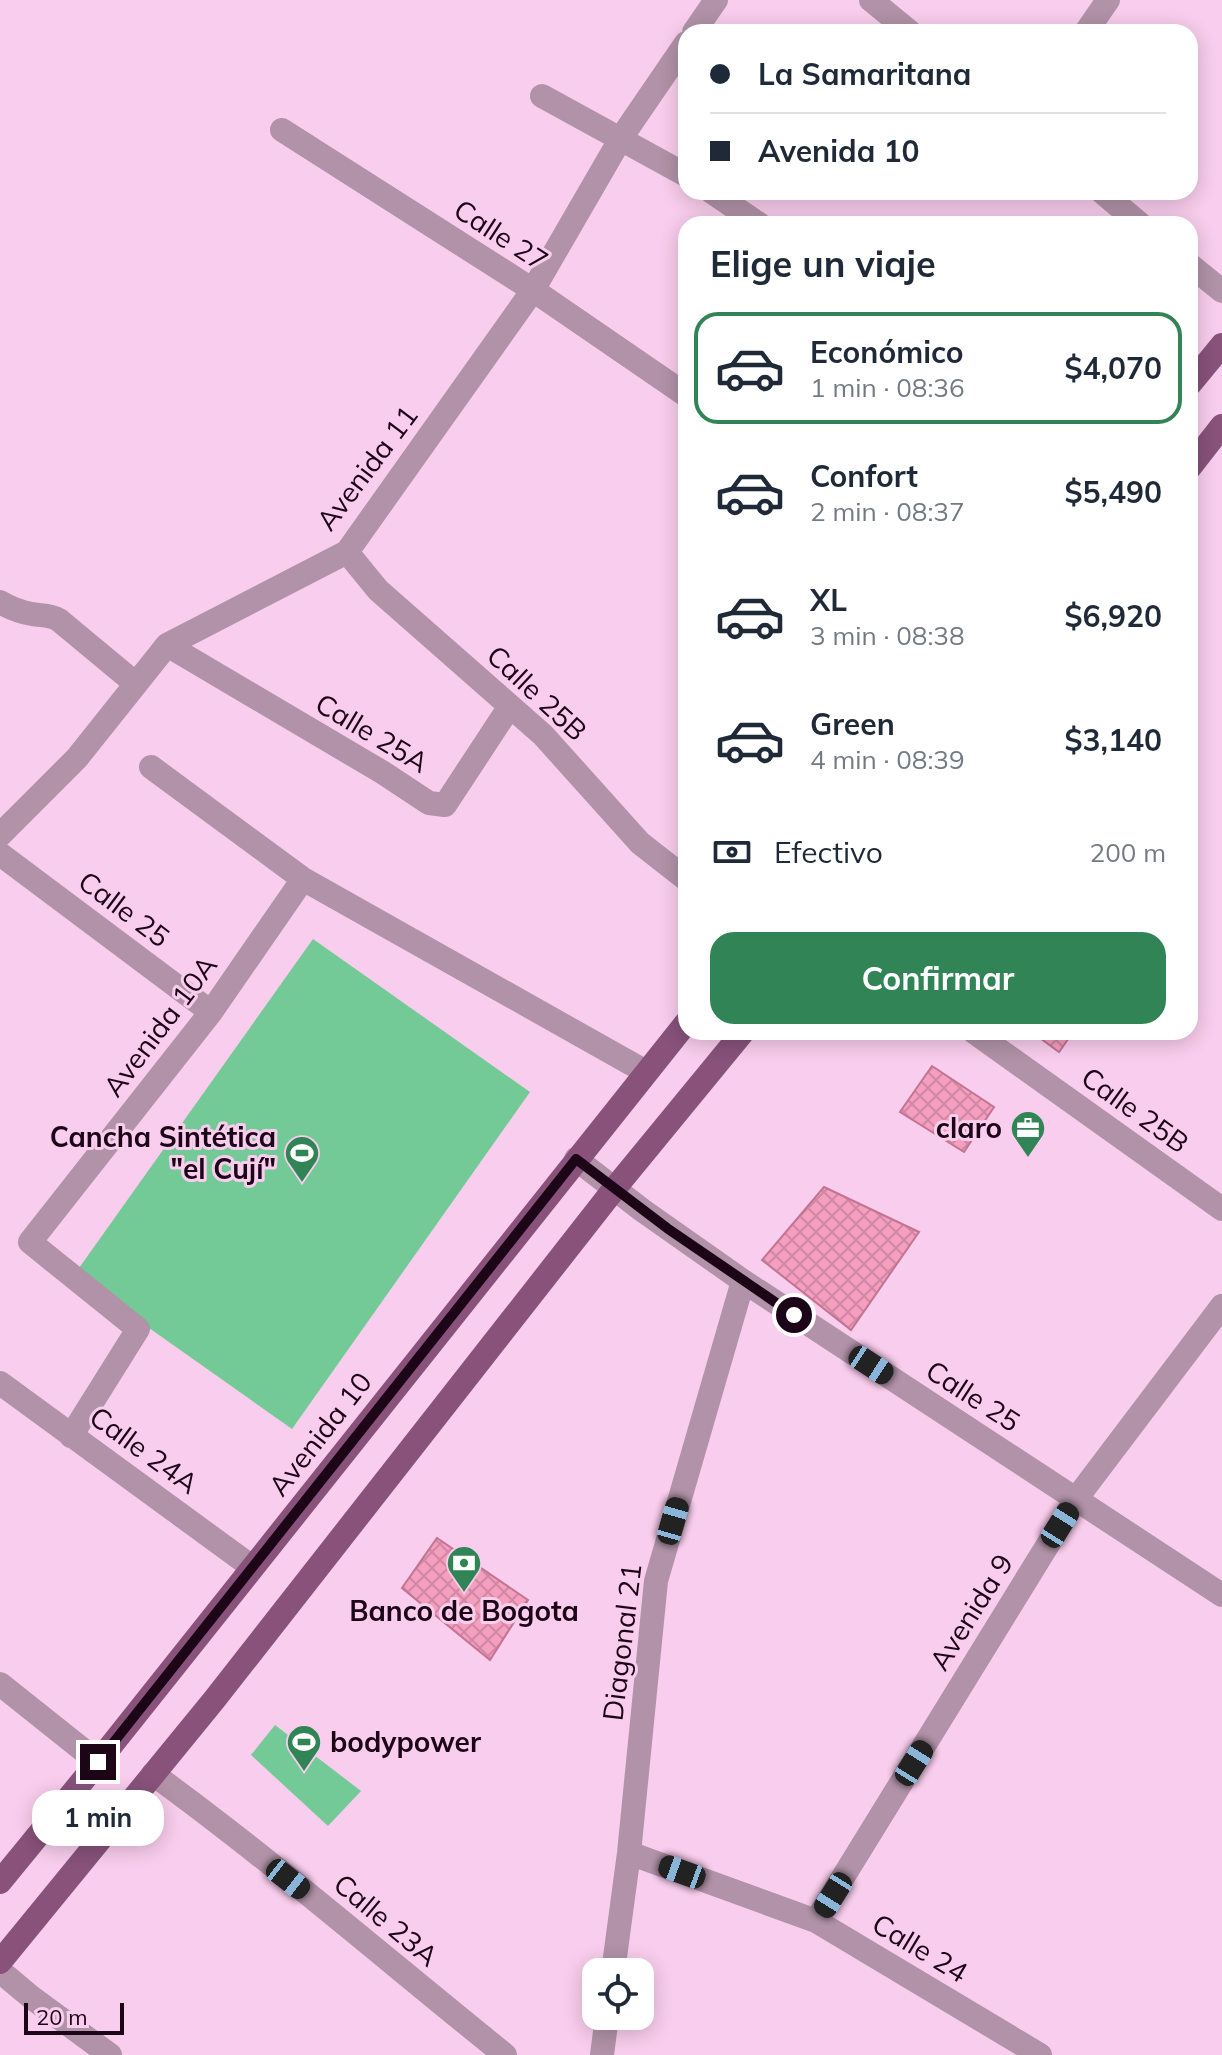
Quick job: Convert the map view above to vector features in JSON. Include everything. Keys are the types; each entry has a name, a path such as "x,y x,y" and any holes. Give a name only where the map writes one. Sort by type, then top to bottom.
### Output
{"main road":[{"path":"1198,374 1222,345"},
{"path":"1198,457 1222,426"},
{"name":"Avenida 10","path":"0,1882 678,1033"},
{"path":"0,1962 233,1675 615,1188 736,1040"}],"street":[{"path":"700,24 716,0"},
{"path":"871,0 900,24"},
{"path":"1092,24 1108,0"},
{"name":"Avenida 11","path":"0,835 77,758 167,645 347,552 533,290 621,138 678,55"},
{"path":"542,96 678,170"},
{"name":"Calle 27","path":"282,130 533,290 678,390"},
{"path":"724,200 747,216"},
{"path":"1112,200 1130,216"},
{"path":"1198,272 1222,291"},
{"name":"Calle 25B","path":"347,552 378,590 543,735 640,843 678,873"},
{"path":"0,602 12,609 50,615 59,620 136,684"},
{"name":"Calle 25A","path":"167,645 429,803 445,805 510,706"},
{"path":"151,767 287,870 646,1072"},
{"name":"Calle 25","path":"0,854 211,1012"},
{"name":"Avenida 10A","path":"71,1436 138,1329 30,1242 211,1012 303,879"},
{"name":"Calle 25B","path":"985,1040 1222,1209"},
{"name":"Calle 25","path":"576,1159 743,1281 1222,1595"},
{"name":"Diagonal 21","path":"615,1958 629,1853 656,1581 743,1281"},
{"name":"Avenida 9","path":"816,1921 1076,1499 1222,1306"},
{"name":"Calle 24A","path":"0,1383 252,1567"},
{"path":"0,1684 98,1762"},
{"name":"Calle 23A","path":"153,1774 335,1916 505,2055"},
{"name":"Calle 24","path":"629,1853 816,1921 1040,2055"},
{"path":"0,1971 110,2055"},
{"path":"602,2055 605,2030"}],"green space":[{"name":"Cancha Sintética \"el Cují\"","path":"313,939 530,1092 292,1429 74,1275"},
{"name":"bodypower","path":"275,1725 361,1791 328,1826 251,1755"}],"building":[{"path":"1043,1040 1067,1040 1059,1052"},
{"path":"932,1066 994,1107 964,1152 900,1112"},
{"path":"824,1187 919,1232 851,1330 762,1260"},
{"name":"Banco de Bogota","path":"437,1538 528,1600 490,1660 402,1588"}],"place":[{"name":"claro","path":"1028,1159"},
{"name":"Cancha Sintética \"el Cují\"","path":"302,1184"},
{"name":"Banco de Bogota","path":"464,1594"},
{"name":"bodypower","path":"304,1773"}],"route":[{"path":"98,1762 576,1159 667,1228 794,1315"}]}
